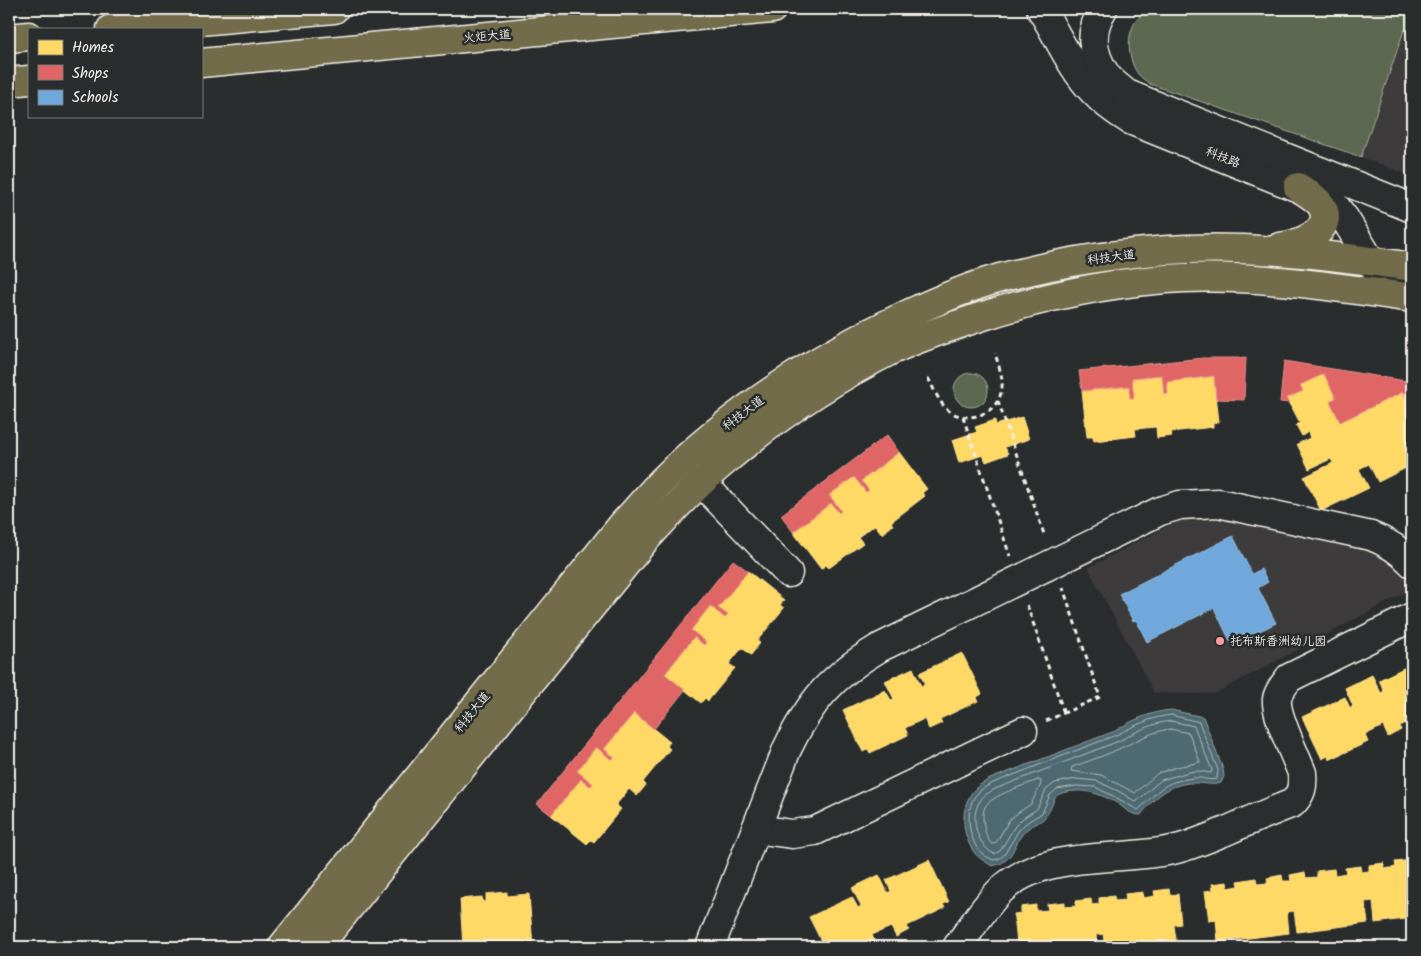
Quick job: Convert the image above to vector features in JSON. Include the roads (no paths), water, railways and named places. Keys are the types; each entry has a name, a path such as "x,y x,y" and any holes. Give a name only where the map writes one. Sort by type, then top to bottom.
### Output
{"main road":[{"path":"121,28 284,11 322,9 320,52"},
{"name":"火炬大道","path":"202,63 772,9"},
{"path":"284,11 288,55"},
{"path":"9,38 28,36"},
{"path":"9,82 28,80"},
{"path":"1260,250 1295,245 1311,238 1320,229 1325,219 1324,210 1319,203 1298,187"},
{"name":"科技大道","path":"282,947 623,524 662,482 744,411 828,356 882,327 940,300 998,279 1058,264 1121,254 1184,249 1232,248 1334,256 1412,267"},
{"name":"科技大道","path":"317,947 644,541 701,482 760,432 843,377 894,350 949,327 1026,304 1122,283 1183,278 1232,278 1288,281 1412,298"}],"street":[{"name":"科技路","path":"1041,9 1077,70 1092,90 1109,107 1130,120 1321,197 1334,206 1345,219 1378,273 1412,298"},
{"name":"科技路","path":"1103,9 1095,21 1092,39 1097,60 1107,76 1127,94 1412,208"},
{"path":"701,482 788,573"},
{"path":"710,947 787,750 798,727 811,706 826,688 859,660 879,648 1160,511 1180,505 1218,503 1370,536 1388,543 1404,554 1412,563"},
{"path":"957,947 1000,891 1029,871 1067,862 1180,848 1293,803 1300,795 1303,784 1302,773 1279,713 1277,696 1282,687 1289,678 1412,617"},
{"path":"756,829 792,834 815,831 1023,731"}],"water":[{"path":"1171,710 1203,717 1223,769 1224,776 1221,783 1188,783 1172,788 1158,796 1141,815 1130,812 1115,802 1096,794 1086,791 1066,792 1055,798 1044,818 1025,831 1005,861 992,866 974,852 965,829 964,812 969,797 980,785 990,779 1115,731 1142,717"}],"place":[{"name":"托布斯香洲幼儿园","path":"1220,641"}]}
